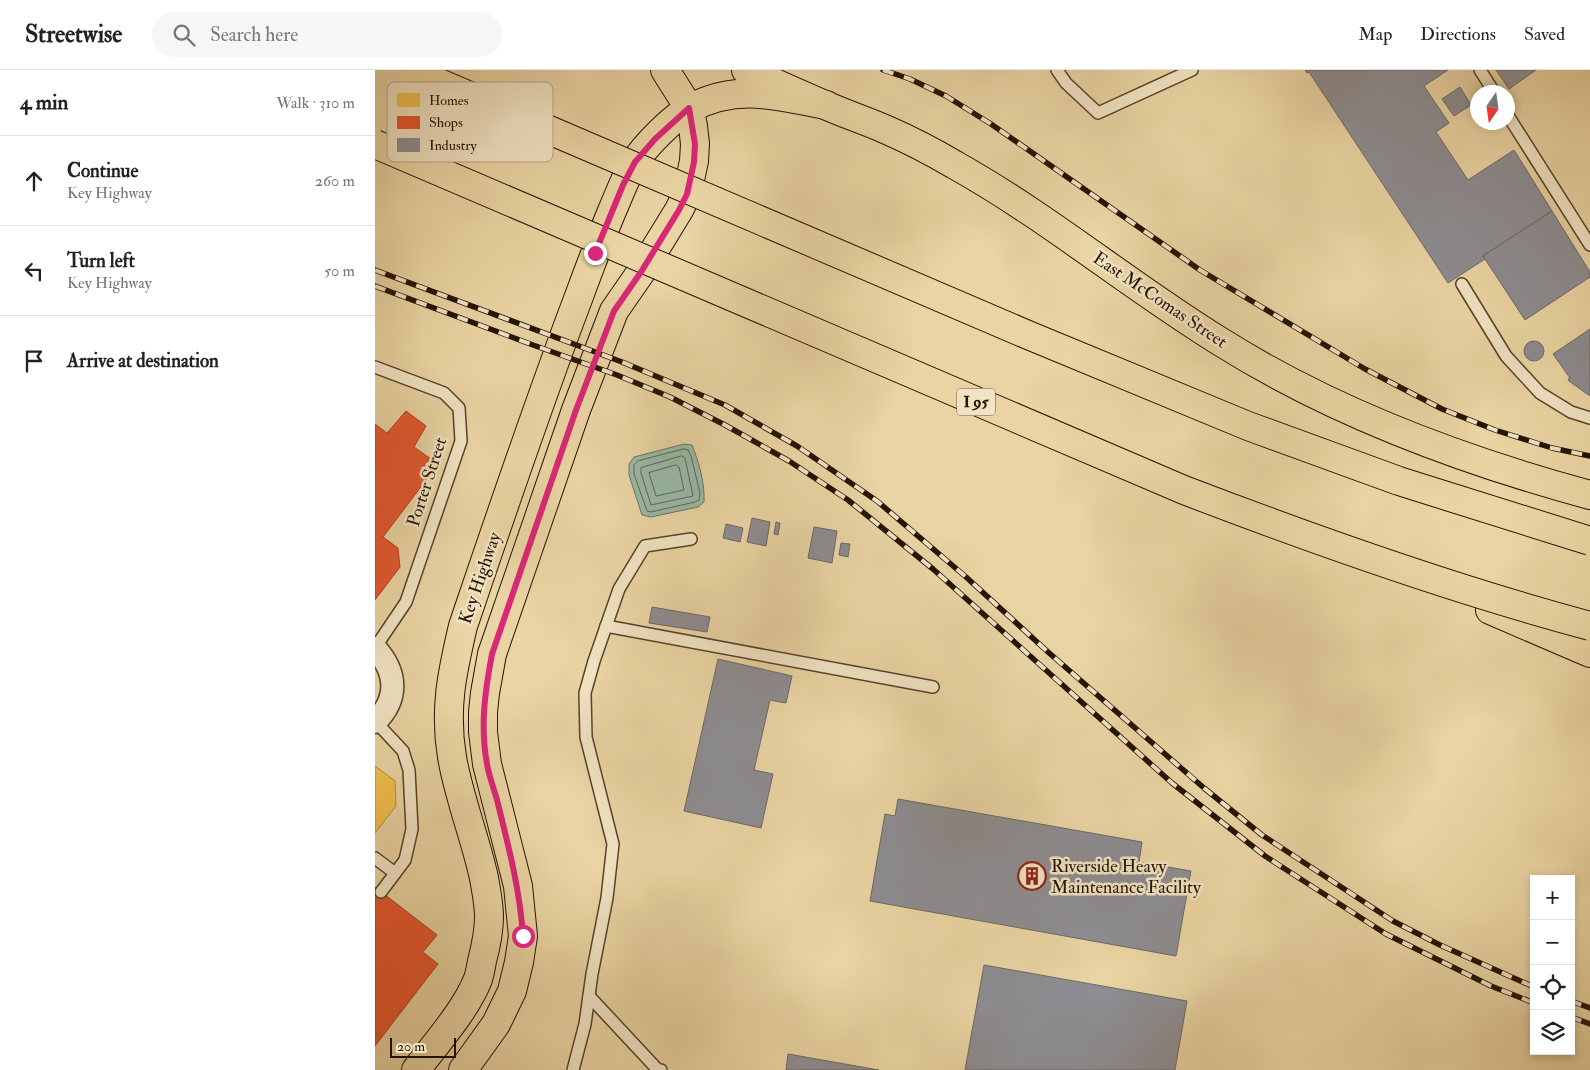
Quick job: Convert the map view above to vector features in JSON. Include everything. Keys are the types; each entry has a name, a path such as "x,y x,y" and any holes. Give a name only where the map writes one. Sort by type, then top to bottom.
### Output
{"main road":[{"path":"409,70 437,82"},
{"name":"Key Highway","path":"463,1070 495,1024 512,992 523,936 518,886 487,764 485,748 483,722 485,693 492,654 576,410 614,311 646,264 687,194 694,162 695,144 689,108 665,70"},
{"name":"East McComas Street","path":"746,70 921,146 993,187 1179,316 1253,362 1310,392 1425,442 1514,473 1590,495"},
{"name":"Key Highway","path":"416,1070 463,1007 478,979 487,939 489,915 485,887 478,853 451,756 448,722 448,699 463,626 546,384 595,253 623,185 635,162 644,150 671,123 689,108 719,96 747,92 826,106"},
{"path":"553,132 1028,335 1247,426 1399,481 1590,540"},
{"name":"I 95","path":"375,144 387,149"},
{"name":"I 95","path":"417,162 1184,490 1412,573 1590,626"},
{"path":"1490,610 1590,653"}],"street":[{"path":"375,648 384,659 390,671 393,685 391,699 385,711 375,722"}],"lane":[{"path":"1057,70 1067,83 1098,113 1192,70"},
{"path":"1480,70 1490,85"},
{"path":"1515,127 1590,245"},
{"path":"1462,284 1506,356 1540,393 1571,412 1590,418"},
{"name":"Porter Street","path":"375,367 444,393 459,408 461,441 406,602 375,648"},
{"path":"573,1070 585,1024 592,974 607,898 613,844 586,737 585,693 619,589 645,546 691,539"},
{"path":"606,626 933,687"},
{"path":"375,722 403,750 409,770 412,829 405,860 381,892"},
{"path":"375,858 395,873"},
{"path":"589,996 658,1070 661,1070"}],"water":[{"path":"684,444 692,445 697,459 704,502 698,507 651,517 642,515 629,475 629,464 634,457"}],"building: Homes":[{"path":"375,766 395,781 396,806 375,833"}],"building: Shops":[{"path":"406,411 426,426 414,447 431,459 424,464 433,471 383,537 398,548 400,567 375,600 375,424 387,433"},
{"path":"375,887 437,935 423,952 438,964 375,1046"}],"building: Industry":[{"path":"1305,70 1448,70 1424,86 1449,123 1436,132 1468,180 1514,150 1552,211 1483,256 1485,259 1448,283 1309,72 1307,73"},
{"path":"1496,70 1536,70 1515,85 1506,85"},
{"path":"1460,87 1470,106 1454,116 1442,99"},
{"path":"1552,211 1590,272 1590,277 1525,320 1483,256"},
{"path":"1590,329 1590,396 1569,381 1568,379 1570,378 1553,354"},
{"path":"1534,341 1541,344 1544,351 1541,358 1534,361 1527,358 1524,351 1527,344"},
{"path":"752,518 770,522 766,546 747,542"},
{"path":"776,522 780,523 778,535 774,534"},
{"path":"726,524 743,528 740,542 723,538"},
{"path":"814,527 837,531 832,563 808,558"},
{"path":"841,543 850,544 848,557 839,555"},
{"path":"652,607 710,617 707,632 649,623"},
{"path":"718,659 792,676 786,703 770,700 754,770 773,774 761,828 684,811"},
{"name":"Riverside Heavy Maintenance Facility","path":"898,799 1142,842 1139,862 1191,871 1176,956 870,901 885,814 895,816"},
{"path":"984,965 1187,1001 1175,1070 965,1070"},
{"path":"788,1054 879,1070 786,1070"}],"railway":[{"path":"883,70 910,79 946,96 991,124 1200,270 1365,369 1442,409 1495,430 1552,448 1590,456"},
{"path":"375,270 622,362 725,405 797,446 877,501 966,577 1048,652 1204,788 1262,835 1393,921 1440,945 1530,985"},
{"path":"375,286 617,375 670,397 789,461 848,500 933,569 1172,783 1265,856 1386,934 1491,986 1530,1001"},
{"path":"1575,1002 1590,1008"},
{"path":"1575,1018 1590,1024"}],"place":[{"name":"Riverside Heavy Maintenance Facility","path":"1032,876"}],"route":[{"path":"523,936 518,886 487,764 483,732 485,693 492,654 576,410 614,311 641,272 687,194 694,162 695,144 689,108 671,123 644,150 635,162 628,173 595,253"}]}
